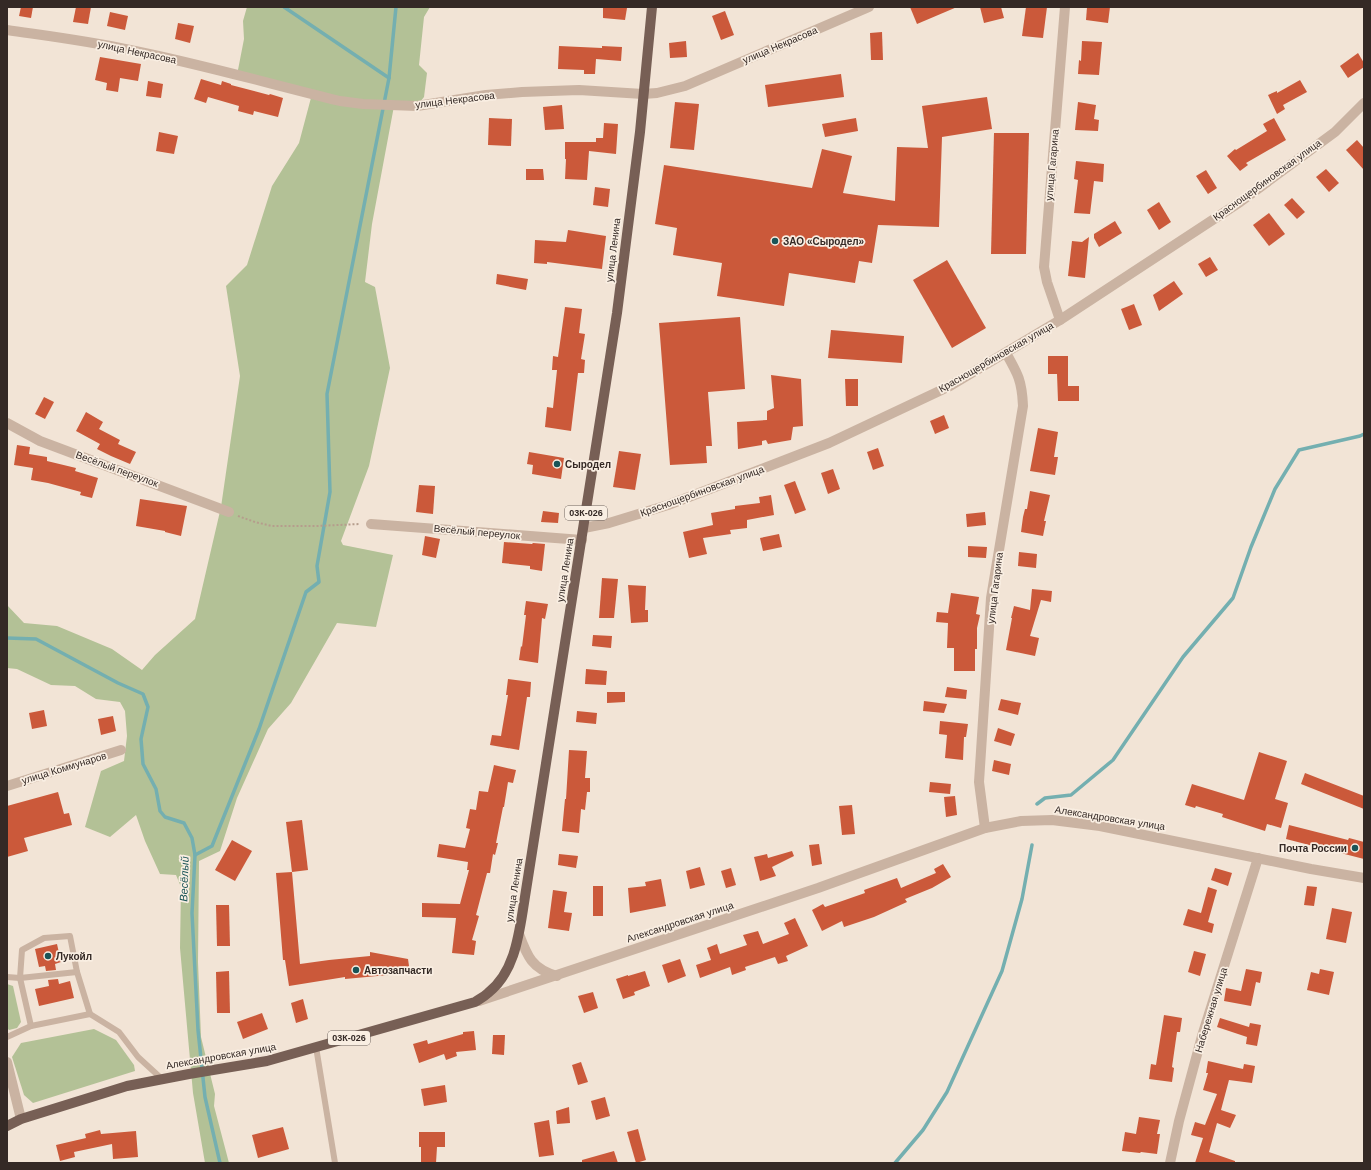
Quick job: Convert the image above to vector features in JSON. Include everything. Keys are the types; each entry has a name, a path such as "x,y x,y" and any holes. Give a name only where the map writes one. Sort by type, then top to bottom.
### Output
{"main road":[{"name":"улица Ленина","path":"475,1002 489,993 504,975 511,962 519,934 617,313 634,177 652,7"},
{"name":"Александровская улица","path":"7,1126 21,1119 127,1086 267,1061 475,1002"}],"street":[{"name":"улица Некрасова","path":"7,30 76,39 131,50 340,100 363,104 417,106 486,95 536,92 579,90 643,94 657,93 685,86 869,7"},
{"name":"улица Гагарина","path":"1060,320 1047,282 1044,266 1065,7"},
{"name":"Краснощербиновская улица","path":"584,528 604,525 668,505 829,443 950,386 1060,320 1240,202 1335,132 1364,103"},
{"name":"улица Гагарина","path":"985,828 979,782 992,598 1023,406 1023,391 1020,379 1006,353"},
{"name":"Весёлый переулок","path":"7,423 40,441 229,512"},
{"name":"Весёлый переулок","path":"371,524 582,540"},
{"name":"улица Коммунаров","path":"7,786 121,750"},
{"name":"Александровская улица","path":"475,1002 818,888 985,828 1021,820 1052,820 1100,826 1364,878"},
{"name":"Набережная улица","path":"1170,1163 1179,1121 1202,1036 1258,858"},
{"path":"519,934 528,957 535,965 557,976"},
{"path":"7,1062 21,1119"}],"lane":[{"path":"31,1026 20,978 22,950 44,938 70,936 76,972 90,1014 119,1032 138,1057 162,1079"},
{"path":"7,977 20,978 76,972"},
{"path":"7,1038 31,1026 90,1014"},
{"path":"316,1047 335,1163"}],"path":[{"path":"229,512 255,522 272,526 334,526 371,524"}],"green space":[{"path":"247,7 430,7 424,17 419,65 427,73 424,97 417,106 394,106 372,224 365,282 375,287 390,368 369,466 341,541 343,545 393,555 376,627 337,623 291,703 268,729 237,798 220,851 199,861 198,962 201,1037 215,1094 214,1106 229,1163 205,1163 193,1093 180,948 181,887 176,875 160,874 145,841 136,815 110,837 85,827 101,771 124,761 127,736 125,711 120,702 96,699 75,686 51,685 17,669 7,668 7,605 24,623 57,626 112,649 142,670 155,655 195,619 221,507 240,376 226,286 247,265 272,186 299,143 312,94 237,75 244,39 243,21"},
{"path":"7,984 13,986 21,1022 17,1028 9,1030 7,1028"},
{"path":"94,1029 116,1040 134,1065 135,1071 33,1103 24,1095 12,1057 21,1043"}],"building":[{"path":"21,7 33,7 31,18 19,16"},
{"path":"76,7 91,7 88,24 73,22"},
{"path":"603,7 627,8 625,20 603,18"},
{"path":"910,7 957,7 917,24"},
{"path":"980,7 1001,7 1004,18 984,23"},
{"path":"1026,7 1047,7 1043,38 1022,36"},
{"path":"1087,7 1110,7 1108,23 1086,20"},
{"path":"725,11 734,35 721,40 712,16"},
{"path":"110,12 128,16 125,30 107,26"},
{"path":"178,23 194,26 190,43 175,39"},
{"path":"882,32 883,60 871,60 870,33"},
{"path":"686,41 687,57 670,58 669,43"},
{"path":"1082,41 1102,42 1099,75 1078,74 1079,60 1081,61"},
{"path":"559,46 602,48 602,46 622,47 621,61 596,59 595,74 584,74 584,70 558,69"},
{"path":"1358,53 1364,63 1364,67 1348,78 1340,66"},
{"path":"100,57 141,64 138,81 120,78 118,92 106,90 107,83 95,80"},
{"path":"841,74 844,97 768,107 765,85"},
{"path":"201,79 221,85 222,81 231,85 283,98 278,117 254,111 253,115 238,111 239,106 208,97 206,103 194,99"},
{"path":"1300,80 1307,92 1283,105 1285,109 1277,114 1268,95 1277,91 1277,93"},
{"path":"148,81 163,84 161,98 146,96"},
{"name":"ЗАО «Сыродел»","path":"987,97 992,129 942,137 939,227 878,225 872,263 859,261 855,283 789,273 784,306 717,296 722,263 673,255 677,228 655,224 664,165 812,188 822,149 852,156 843,193 895,201 897,147 928,148 922,106"},
{"path":"675,102 699,104 694,150 670,148"},
{"path":"1078,102 1096,105 1094,119 1099,120 1098,131 1075,130"},
{"path":"562,105 564,129 545,130 543,107"},
{"path":"489,118 512,119 511,146 488,145"},
{"path":"856,118 858,131 825,137 822,124"},
{"path":"1274,118 1286,140 1246,163 1248,165 1240,171 1227,156 1235,149 1236,150 1267,131 1263,124"},
{"path":"604,123 618,124 616,154 589,151 587,180 565,179 565,142 596,142 596,138 603,138"},
{"path":"159,132 178,136 174,154 156,151"},
{"path":"994,133 1029,133 1026,254 991,254"},
{"path":"1357,140 1364,148 1364,170 1346,150"},
{"path":"1076,161 1104,164 1103,182 1094,181 1090,214 1074,213 1078,180 1074,179"},
{"path":"526,169 543,169 544,180 526,180"},
{"path":"1326,169 1339,183 1329,192 1316,177"},
{"path":"1206,170 1217,188 1208,194 1196,176"},
{"path":"595,187 610,189 608,207 593,205"},
{"path":"1292,198 1305,212 1297,219 1284,205"},
{"path":"1159,202 1171,222 1159,230 1147,210"},
{"path":"1269,213 1285,234 1269,246 1253,225"},
{"path":"1115,221 1122,233 1099,247 1094,238 1094,234"},
{"path":"568,230 606,236 602,269 547,262 547,264 534,263 535,240 566,242"},
{"path":"1089,237 1085,278 1068,276 1072,241 1082,242"},
{"path":"1210,257 1218,270 1206,277 1198,264"},
{"path":"947,260 986,328 952,348 913,280"},
{"path":"497,274 528,279 526,290 496,284"},
{"path":"1174,281 1183,294 1159,311 1153,295"},
{"path":"1134,304 1142,325 1129,330 1121,309"},
{"path":"565,307 582,309 579,333 585,334 581,359 585,360 584,373 578,373 571,431 545,427 547,407 553,408 557,370 552,370 553,356 558,357"},
{"path":"740,317 745,389 708,392 712,446 706,446 707,463 670,465 659,323"},
{"path":"831,330 904,336 902,363 828,358"},
{"path":"1048,356 1068,356 1068,386 1079,386 1079,401 1058,401 1057,374 1048,374"},
{"path":"771,375 801,379 803,426 793,427 791,440 768,444 766,440 762,441 762,445 738,449 737,422 767,420 767,411 774,408"},
{"path":"845,379 858,379 858,406 846,406"},
{"path":"44,397 54,402 45,419 35,414"},
{"path":"86,412 103,422 99,429 120,440 118,444 136,452 130,464 97,449 100,444 76,431"},
{"path":"944,415 949,428 935,434 930,421"},
{"path":"1038,428 1058,432 1054,457 1058,457 1055,475 1030,471"},
{"path":"17,445 30,447 29,454 47,457 47,461 76,468 75,471 98,478 92,498 80,495 81,492 31,480 33,468 14,465"},
{"path":"878,448 884,466 873,470 867,452"},
{"path":"619,451 641,454 635,490 613,487"},
{"path":"529,452 564,458 561,479 532,474 533,465 527,464"},
{"path":"833,469 840,489 828,494 821,473"},
{"path":"795,481 806,510 795,514 784,485"},
{"path":"419,485 435,486 433,514 416,512"},
{"path":"1030,491 1050,495 1044,521 1046,521 1043,536 1021,532 1023,517 1025,509 1027,509"},
{"path":"771,495 774,515 747,520 747,528 730,530 731,534 703,538 707,554 689,558 683,532 713,525 711,513 735,509 735,506 760,503 759,497"},
{"path":"140,499 187,506 181,536 165,531 136,526"},
{"path":"543,511 559,513 558,523 541,522"},
{"path":"985,512 986,525 967,527 966,514"},
{"path":"779,534 782,547 763,551 760,538"},
{"path":"425,536 440,539 436,558 422,555"},
{"path":"504,542 545,544 542,571 530,569 530,566 502,563"},
{"path":"968,546 987,547 986,558 968,557"},
{"path":"1019,552 1037,554 1036,568 1018,566"},
{"path":"602,578 618,579 614,618 599,618"},
{"path":"628,585 646,586 645,610 648,610 648,622 631,623"},
{"path":"1032,589 1052,591 1051,602 1041,600 1030,636 1039,638 1035,656 1006,650 1014,606 1030,610"},
{"path":"951,593 979,597 976,614 980,615 977,628 977,649 975,649 975,671 954,671 954,648 947,648 948,623 936,622 937,612 948,613"},
{"path":"526,601 548,604 545,619 542,618 538,663 519,660 526,615 524,615"},
{"path":"593,635 612,636 611,648 592,646"},
{"path":"586,669 607,671 606,685 585,684"},
{"path":"508,679 531,682 530,697 527,697 519,750 490,745 492,735 501,736 508,695 506,695"},
{"path":"947,687 967,690 966,699 945,697"},
{"path":"607,692 625,692 625,702 607,703"},
{"path":"1001,699 1021,703 1018,715 998,710"},
{"path":"924,701 947,704 944,713 923,711"},
{"path":"44,710 47,726 32,729 29,713"},
{"path":"577,711 597,713 596,724 576,722"},
{"path":"113,716 116,731 101,735 98,719"},
{"path":"940,721 968,724 966,737 964,737 963,760 945,758 947,735 939,734"},
{"path":"998,728 1015,734 1011,746 994,741"},
{"path":"569,750 587,751 585,778 590,778 590,792 587,792 585,810 581,809 579,833 562,831 566,799"},
{"path":"1259,752 1287,761 1275,799 1288,803 1281,828 1267,824 1265,831 1222,817 1223,814 1196,806 1195,808 1185,805 1192,784 1244,800"},
{"path":"994,760 1011,764 1009,775 992,771"},
{"path":"494,765 516,770 513,783 508,782 496,843 498,843 495,855 493,854 490,873 487,873 476,915 479,916 472,940 476,941 474,955 452,953 456,918 422,917 422,903 460,904 469,870 467,870 468,862 437,857 439,844 465,848 470,829 466,828 470,809 476,810 479,791 488,792"},
{"path":"1305,773 1364,796 1364,809 1301,784"},
{"path":"930,782 951,784 950,794 929,792"},
{"path":"58,792 64,814 69,813 72,825 24,838 28,851 7,857 7,806"},
{"path":"955,796 957,815 946,817 944,797"},
{"path":"852,805 855,834 842,835 839,806"},
{"path":"302,820 308,870 292,872 286,822"},
{"path":"1289,825 1348,840 1349,838 1364,842 1364,859 1286,839"},
{"path":"232,840 252,851 235,881 215,870"},
{"path":"819,844 822,864 812,866 809,845"},
{"path":"792,851 794,856 772,867 776,876 760,881 754,857 767,854 768,858"},
{"path":"559,854 578,856 576,868 558,865"},
{"path":"943,864 951,877 932,888 905,899 907,902 874,917 844,927 842,921 822,931 812,910 823,904 825,907 865,893 864,890 897,878 901,888 936,873 934,869"},
{"path":"700,867 705,885 690,889 686,871"},
{"path":"731,868 736,885 726,888 721,871"},
{"path":"1215,868 1232,873 1228,886 1211,880"},
{"path":"292,872 300,964 370,956 370,952 408,959 410,973 345,979 345,977 289,986 285,960 283,960 276,873"},
{"path":"661,879 666,906 630,913 628,888 646,886 645,882"},
{"path":"593,886 603,886 603,916 593,916"},
{"path":"1307,886 1317,887 1314,906 1304,905"},
{"path":"1208,887 1217,890 1208,922 1214,924 1212,933 1183,925 1188,909 1201,913"},
{"path":"553,890 567,892 564,912 572,913 569,931 548,928"},
{"path":"216,905 229,905 230,946 217,946"},
{"path":"1332,908 1352,912 1346,943 1326,939"},
{"path":"795,918 808,946 786,956 788,961 778,964 775,957 745,967 746,970 732,975 730,967 700,978 696,965 711,960 707,948 717,944 720,954 747,945 743,935 758,931 763,944 789,934 784,923"},
{"name":"Лукойл","path":"57,944 61,962 55,964 56,970 46,971 45,966 39,967 35,949"},
{"path":"1194,951 1206,954 1200,976 1188,972"},
{"path":"680,959 686,976 668,983 662,965"},
{"path":"1246,969 1262,972 1260,983 1256,982 1251,1006 1224,1001 1226,988 1241,991"},
{"path":"1320,969 1334,972 1329,995 1307,990 1311,972 1319,974"},
{"path":"229,971 230,1013 217,1013 216,972"},
{"path":"645,971 650,986 634,992 635,995 623,999 616,979"},
{"path":"58,979 59,984 70,981 74,998 39,1006 35,989 49,986 48,980"},
{"path":"593,992 598,1008 584,1013 578,996"},
{"path":"303,999 308,1019 296,1023 291,1003"},
{"path":"262,1013 268,1029 243,1039 237,1022"},
{"path":"1164,1015 1182,1018 1180,1032 1177,1032 1172,1067 1174,1068 1172,1082 1149,1079 1151,1064 1156,1065"},
{"path":"1220,1018 1249,1027 1250,1023 1261,1025 1257,1046 1246,1044 1247,1037 1217,1027"},
{"path":"474,1031 476,1050 456,1052 457,1056 446,1060 444,1054 419,1063 413,1044 427,1040 428,1044 463,1034 463,1032"},
{"path":"493,1035 505,1035 504,1055 492,1054"},
{"path":"1208,1061 1243,1069 1244,1064 1255,1066 1252,1083 1229,1080 1221,1110 1236,1115 1230,1128 1217,1123 1209,1152 1235,1161 1235,1163 1195,1163 1203,1138 1191,1135 1195,1122 1205,1125 1217,1094 1203,1090 1208,1073 1206,1073"},
{"path":"581,1062 588,1082 578,1085 572,1065"},
{"path":"445,1085 447,1102 424,1106 421,1089"},
{"path":"605,1097 610,1116 596,1120 591,1101"},
{"path":"569,1107 570,1123 557,1124 556,1111"},
{"path":"1139,1117 1160,1120 1157,1134 1160,1134 1157,1154 1122,1151 1125,1132 1136,1134"},
{"path":"549,1120 554,1155 539,1157 534,1123"},
{"path":"283,1127 289,1149 258,1158 252,1135"},
{"path":"638,1129 646,1160 636,1163 627,1132"},
{"path":"100,1130 101,1134 136,1131 138,1157 113,1159 112,1144 74,1152 75,1157 60,1161 56,1145 86,1138 85,1134"},
{"path":"419,1132 445,1132 445,1147 437,1147 436,1163 421,1163"},
{"path":"614,1151 618,1163 582,1163 582,1160"}],"waterway":[{"path":"284,7 389,78"},
{"path":"195,855 212,846 259,729 306,592 319,582 317,566 330,492 327,394 389,78 396,7"},
{"path":"1037,804 1045,798 1071,795 1113,760 1183,657 1233,598 1251,547 1275,489 1299,450 1364,434"},
{"name":"Весёлый","path":"7,638 36,639 118,683 143,694 148,707 141,739 143,764 156,789 160,811 165,817 184,823 192,838 195,855 192,913 198,1030 205,1097 220,1163"},
{"path":"895,1163 923,1130 947,1092 1002,971 1022,899 1032,845"}],"place":[{"name":"ЗАО «Сыродел»","path":"775,241"},
{"name":"Сыродел","path":"557,464"},
{"name":"Почта России","path":"1355,848"},
{"name":"Лукойл","path":"48,956"},
{"name":"Автозапчасти","path":"356,970"}]}
